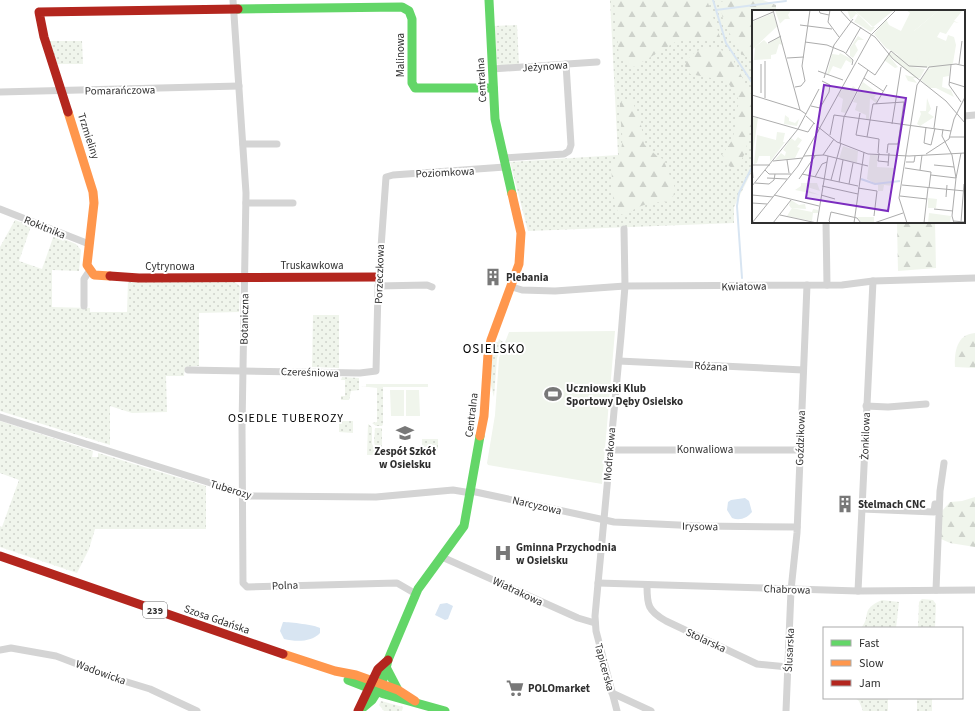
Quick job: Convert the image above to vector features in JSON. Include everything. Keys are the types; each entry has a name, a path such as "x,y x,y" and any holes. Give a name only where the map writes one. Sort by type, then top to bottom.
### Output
{"street":[{"name":"Centralna","path":"358,711 375,686 387,663 416,594 464,526 484,416 490,342 512,287 520,258 521,238 497,133 493,88 489,0"},
{"name":"Malinowa","path":"39,12 233,4 343,4 399,7 409,11 412,19 412,83 415,88 493,88"},
{"name":"Botaniczna","path":"233,4 246,203 242,494"},
{"name":"Trzmieliny","path":"39,12 42,32 93,192 94,204 87,265 92,272 84,279 84,306"},
{"name":"Jeżynowa","path":"492,69 597,62"},
{"path":"504,162 564,154 569,151 571,145 566,64"},
{"name":"Pomarańczowa","path":"0,92 239,86"},
{"path":"965,116 975,115"},
{"path":"243,144 277,144"},
{"name":"Poziomkowa","path":"386,177 392,175 504,162"},
{"name":"Porzeczkowa","path":"376,371 378,281 386,177"},
{"path":"246,203 293,203"},
{"name":"Rokitnika","path":"0,210 89,244"},
{"path":"826,223 827,285"},
{"name":"Modrakowa","path":"595,623 624,286 624,229"},
{"name":"Cytrynowa","path":"92,272 139,278 245,278"},
{"name":"Truskawkowa","path":"245,278 378,281"},
{"name":"Kwiatowa","path":"512,287 522,290 555,291 624,286 827,285 975,278"},
{"path":"378,281 432,286"},
{"name":"Żonkilowa","path":"858,591 873,282"},
{"name":"Goździkowa","path":"791,590 797,527 807,285"},
{"name":"Różana","path":"618,361 803,370"},
{"name":"Czereśniowa","path":"188,370 360,373 376,371"},
{"path":"866,406 888,407 926,404"},
{"name":"Tuberozy","path":"0,417 250,497 387,496 453,490 471,492"},
{"name":"Konwaliowa","path":"610,450 800,450"},
{"path":"936,590 940,491 944,463"},
{"path":"862,509 934,512 937,478"},
{"name":"Narcyzowa","path":"471,492 604,520"},
{"name":"Polna","path":"242,494 244,586 397,583 416,594"},
{"name":"Irysowa","path":"604,520 654,525 797,527"},
{"name":"Szosa Gdańska","path":"0,556 336,671 348,680 398,690 415,701"},
{"name":"Wiatrakowa","path":"442,557 578,618 595,623"},
{"name":"Chabrowa","path":"598,583 647,586 791,590 975,590"},
{"name":"Stolarska","path":"647,586 647,603 657,616 757,664 788,666"},
{"name":"Ślusarska","path":"786,711 791,590"},
{"name":"Tapicerska","path":"595,623 617,711"},
{"name":"Wadowicka","path":"0,650 11,648 56,656 114,678 150,689 197,711"},
{"path":"387,663 398,690"},
{"name":"Szosa Gdańska","path":"375,686 396,698 415,701 445,711"},
{"path":"612,693 651,711"}],"green space":[{"path":"610,0 763,0 764,10 752,10 752,171 734,207 734,223 528,231 510,162 618,155"},
{"path":"614,0 707,0 721,40 677,41 634,67 619,57"},
{"path":"731,0 763,0 776,5 776,10 752,10 752,60 741,54 724,23 719,2"},
{"path":"517,25 519,65 499,66 497,64 494,26"},
{"path":"49,41 82,41 83,64 57,64"},
{"path":"714,47 730,54 752,96 751,127 745,153 736,170 729,166 722,155 733,139 739,100 727,81 690,74 685,66 693,54 704,49"},
{"path":"625,99 630,99 636,110 641,126 644,144 657,156 663,159 675,188 672,201 642,206 631,211 626,216 618,213 613,194 611,164 621,151 622,136 620,103"},
{"path":"15,220 31,226 19,261 42,269 54,235 76,244 81,250 79,271 52,270 52,307 90,308 90,312 127,312 128,281 233,281 240,286 239,312 199,313 199,366 185,367 184,376 166,376 167,412 132,413 110,406 110,445 0,411 0,247"},
{"path":"897,223 935,223 936,268 898,271"},
{"path":"313,315 339,315 339,368 312,367"},
{"name":"Uczniowski Klub Sportowy Dęby Osielsko","path":"615,331 602,484 488,465 487,463 495,415 499,358 509,332"},
{"path":"975,333 975,368 955,367 956,350 960,340 969,334"},
{"path":"499,339 503,342 497,358 494,397 489,378 495,342 498,342"},
{"path":"342,377 359,378 359,390 351,391 349,400 341,400 341,396 345,396 345,380 341,380"},
{"path":"366,384 428,384 428,387 366,387"},
{"path":"361,386 383,387 382,426 376,426 372,423 377,422 377,388"},
{"path":"390,390 404,390 404,416 391,416"},
{"path":"406,390 419,390 420,416 406,416"},
{"path":"0,421 93,451 92,457 98,457 98,453 206,486 206,529 95,529 89,549 77,573 0,547 0,526 2,527 19,480 0,473"},
{"path":"339,421 353,421 353,433 339,432"},
{"path":"368,424 372,427 372,444 378,455 367,455"},
{"path":"375,428 382,428 382,451 376,450 374,442"},
{"path":"422,439 438,439 438,451 422,451"},
{"path":"975,497 975,547 950,543 941,539 942,511 950,502 962,501"},
{"path":"922,599 933,600 936,604 935,627 918,627 919,602"},
{"path":"882,600 899,602 896,627 862,627 866,620 868,610"},
{"path":"856,699 888,699 888,711 863,711 859,701"},
{"path":"917,699 932,699 932,711 917,711"},
{"path":"381,701 403,707 402,711 384,711 379,705"}],"water":[{"path":"745,498 749,501 752,512 743,518 732,518 727,510 728,502 731,500"},
{"path":"447,603 453,606 448,619 445,620 435,615 440,604"},
{"path":"283,622 317,627 320,628 320,633 308,640 294,641 284,639 280,631"}],"waterway":[{"path":"713,0 726,43 752,82"},
{"path":"716,10 786,1"},
{"path":"742,278 737,206 739,193 752,167"}],"traffic: fast":[{"path":"489,0 495,119 512,194"},
{"path":"238,9 402,7 409,11 412,19 412,83 415,88 493,88"},
{"path":"359,711 372,700 377,692 384,677 388,660 418,589 464,526 480,436"},
{"path":"386,667 398,690"},
{"path":"348,680 384,694 445,711"}],"traffic: slow":[{"path":"68,112 93,192 94,203 87,265 94,275 110,276"},
{"path":"480,436 484,416 488,354 491,340 519,264 521,233 512,194"},
{"path":"283,654 335,671 356,675 398,690 415,701"}],"traffic: jam":[{"path":"68,112 44,37 39,12 238,9"},
{"path":"110,276 139,278 378,277"},
{"path":"0,556 283,654"},
{"path":"358,711 378,669 388,660"}],"place":[{"name":"Plebania","path":"493,277"},
{"name":"Uczniowski Klub Sportowy Dęby Osielsko","path":"553,394"},
{"name":"Zespół Szkół w Osielsku","path":"405,433"},
{"name":"Stelmach CNC","path":"845,504"},
{"name":"Gminna Przychodnia w Osielsku","path":"503,553"},
{"name":"POLOmarket","path":"515,688"}],"district":[{"name":"OSIELSKO","path":"494,348"},
{"name":"OSIEDLE TUBEROZY","path":"286,418"}]}
